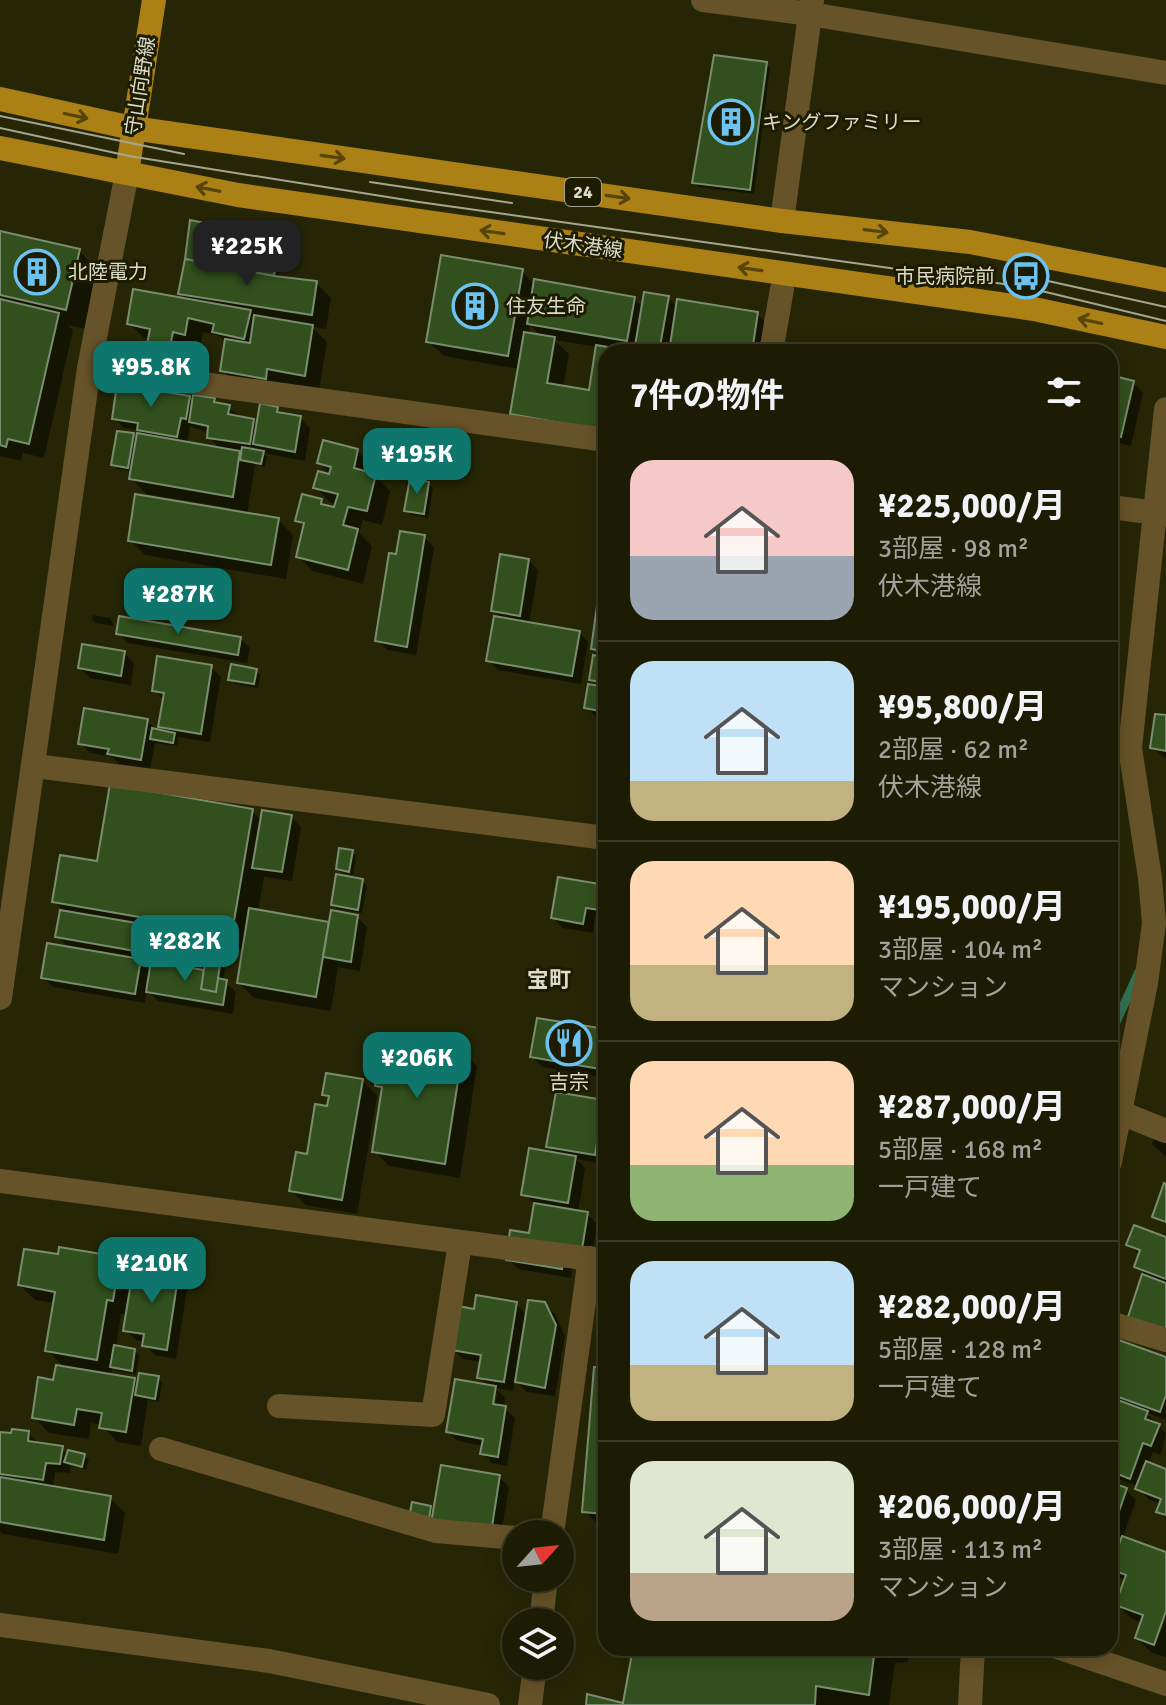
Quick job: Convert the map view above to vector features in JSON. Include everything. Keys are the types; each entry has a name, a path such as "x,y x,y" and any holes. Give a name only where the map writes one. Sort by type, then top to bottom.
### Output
{"main road":[{"name":"守山向野線","path":"127,173 154,0"},
{"name":"24","path":"0,99 132,128 782,221 970,242 1166,280"},
{"name":"伏木港線","path":"0,148 238,195 1034,309 1166,337"}],"street":[{"path":"703,0 811,7 1166,73"},
{"path":"782,221 811,7"},
{"path":"0,998 89,368 127,173"},
{"path":"772,344 782,289"},
{"path":"89,368 598,439"},
{"path":"1118,1126 1160,922 1120,747 1160,513 1166,409"},
{"path":"1118,508 1160,513"},
{"path":"35,766 598,837"},
{"path":"1121,1113 1166,1131"},
{"path":"0,1181 460,1243 598,1258"},
{"path":"279,1406 433,1415 460,1243"},
{"path":"555,1520 598,1280"},
{"path":"1118,1325 1166,1340"},
{"path":"161,1449 436,1531 502,1537"},
{"path":"0,1625 269,1661 488,1705"},
{"path":"970,1705 973,1656"},
{"path":"1084,1656 1166,1684"},
{"path":"530,1705 533,1680"}],"building":[{"name":"キングファミリー","path":"714,55 767,62 750,190 692,183"},
{"path":"190,220 281,238 274,276 185,259"},
{"name":"北陸電力","path":"0,231 80,249 66,310 0,295"},
{"name":"住友生命","path":"441,255 523,269 508,356 426,342"},
{"path":"185,259 317,281 312,315 178,294"},
{"path":"534,279 635,297 627,341 527,324"},
{"path":"133,289 251,310 244,339 212,332 214,324 188,318 185,335 173,332 168,356 146,350 150,329 127,324"},
{"path":"644,292 669,296 660,344 635,344"},
{"path":"0,299 59,313 29,444 8,439 6,447 0,445"},
{"path":"677,299 758,312 753,344 670,344"},
{"path":"254,315 313,325 305,376 267,369 266,379 220,371 225,339 250,343"},
{"path":"524,332 555,337 547,383 589,390 598,345 598,430 510,414"},
{"path":"1118,377 1134,381 1121,437 1118,436"},
{"path":"117,384 190,396 186,419 181,418 177,437 137,430 138,423 112,419"},
{"path":"193,395 215,398 214,402 230,405 228,414 254,419 250,444 207,438 208,426 189,422"},
{"path":"260,403 278,407 277,412 301,416 295,452 253,444"},
{"path":"117,431 134,433 128,468 111,465"},
{"path":"137,433 240,451 233,497 129,479"},
{"path":"323,440 358,449 354,468 376,474 367,511 348,507 343,525 358,529 348,570 296,557 304,523 295,521 302,494 322,499 321,504 334,507 338,494 313,488 318,471 329,474 331,467 317,463"},
{"path":"242,447 264,451 261,464 240,460"},
{"path":"410,478 429,482 424,514 404,511"},
{"path":"135,494 279,518 271,565 128,541"},
{"path":"400,531 425,535 407,647 375,641 389,553 396,554"},
{"path":"500,554 529,559 520,616 491,611"},
{"path":"598,599 598,650 591,649"},
{"path":"119,616 241,637 238,655 116,634"},
{"path":"494,616 580,631 572,676 486,661"},
{"path":"82,644 125,651 121,676 78,668"},
{"path":"593,655 598,656 598,682 589,680"},
{"path":"157,656 212,665 201,734 158,727 164,693 152,691"},
{"path":"231,664 257,669 254,684 228,680"},
{"path":"588,684 598,686 598,711 584,708"},
{"path":"84,708 148,719 141,760 107,754 109,749 78,744"},
{"path":"1155,714 1166,715 1166,751 1150,748"},
{"path":"152,728 175,733 173,743 150,739"},
{"path":"110,784 253,809 232,933 52,902 60,855 97,861"},
{"path":"262,810 292,815 282,872 252,868"},
{"path":"339,848 353,850 349,872 336,869"},
{"path":"336,874 363,879 358,910 331,905"},
{"path":"558,877 598,884 598,910 586,908 583,924 551,918"},
{"path":"249,908 329,922 316,997 237,983"},
{"path":"60,910 213,936 209,964 55,937"},
{"path":"331,910 358,915 351,962 323,957"},
{"path":"47,943 141,959 135,994 41,978"},
{"path":"151,961 204,970 203,975 227,980 223,1005 146,992"},
{"path":"205,963 220,965 216,992 201,989"},
{"name":"吉宗","path":"537,1018 598,1028 598,1069 530,1057"},
{"path":"390,1037 463,1049 445,1164 372,1152 382,1087 375,1086 380,1056 387,1057"},
{"path":"326,1073 363,1079 342,1200 289,1191 296,1152 307,1154 315,1104 327,1106 329,1096 322,1095"},
{"path":"556,1092 598,1099 595,1155 546,1147"},
{"path":"529,1148 576,1156 568,1203 521,1195"},
{"path":"1166,1184 1166,1222 1152,1217"},
{"path":"534,1203 588,1212 581,1255 564,1252 562,1269 506,1260 510,1230 529,1233"},
{"path":"1134,1225 1166,1237 1166,1279 1134,1267 1140,1250 1126,1245"},
{"path":"59,1247 120,1257 113,1301 107,1300 97,1360 45,1351 55,1292 18,1285 24,1249 58,1254"},
{"path":"134,1264 179,1271 167,1350 142,1346 144,1334 123,1331"},
{"path":"1142,1274 1166,1283 1166,1331 1128,1317"},
{"path":"476,1295 517,1302 504,1382 477,1378 481,1355 451,1350 458,1306 474,1309"},
{"path":"528,1300 545,1302 556,1325 545,1388 515,1382"},
{"path":"1118,1340 1166,1357 1166,1395 1160,1412 1118,1397"},
{"path":"114,1345 135,1349 132,1371 110,1367"},
{"path":"56,1365 135,1378 126,1432 99,1428 102,1413 77,1409 74,1425 32,1418 38,1377 53,1380"},
{"path":"594,1367 598,1367 598,1513 582,1512"},
{"path":"139,1373 159,1376 155,1399 135,1395"},
{"path":"455,1379 496,1386 493,1404 506,1406 498,1457 480,1454 483,1439 446,1432"},
{"path":"1118,1400 1148,1411 1145,1419 1160,1424 1151,1446 1143,1443 1130,1479 1118,1474"},
{"path":"12,1429 29,1431 28,1441 63,1446 60,1464 46,1463 43,1480 0,1474 0,1432 11,1433"},
{"path":"68,1450 85,1454 82,1467 64,1462"},
{"path":"1146,1461 1166,1469 1166,1515 1156,1512 1161,1499 1135,1489"},
{"path":"441,1465 500,1475 491,1533 431,1523"},
{"path":"0,1477 111,1496 104,1540 0,1522"},
{"path":"1118,1485 1127,1488 1118,1514"},
{"path":"412,1502 431,1506 427,1532 407,1528"},
{"path":"1122,1536 1166,1552 1166,1611 1154,1645 1135,1638 1143,1615 1118,1606 1126,1575 1118,1572 1118,1547"},
{"path":"632,1656 874,1656 869,1695 816,1686 815,1705 586,1705 587,1694 623,1703"}],"waterway":[{"path":"1118,1018 1139,972"}],"tram line":[{"path":"0,116 184,154"},
{"path":"0,128 129,156 419,202 1025,287 1166,321"},
{"path":"370,182 512,203"},
{"path":"1039,279 1166,307"}],"place":[{"name":"キングファミリー","path":"731,122"},
{"name":"北陸電力","path":"37,272"},
{"name":"市民病院前","path":"1026,276"},
{"name":"住友生命","path":"475,306"},
{"name":"吉宗","path":"569,1043"}],"district":[{"name":"宝町","path":"549,979"}]}
